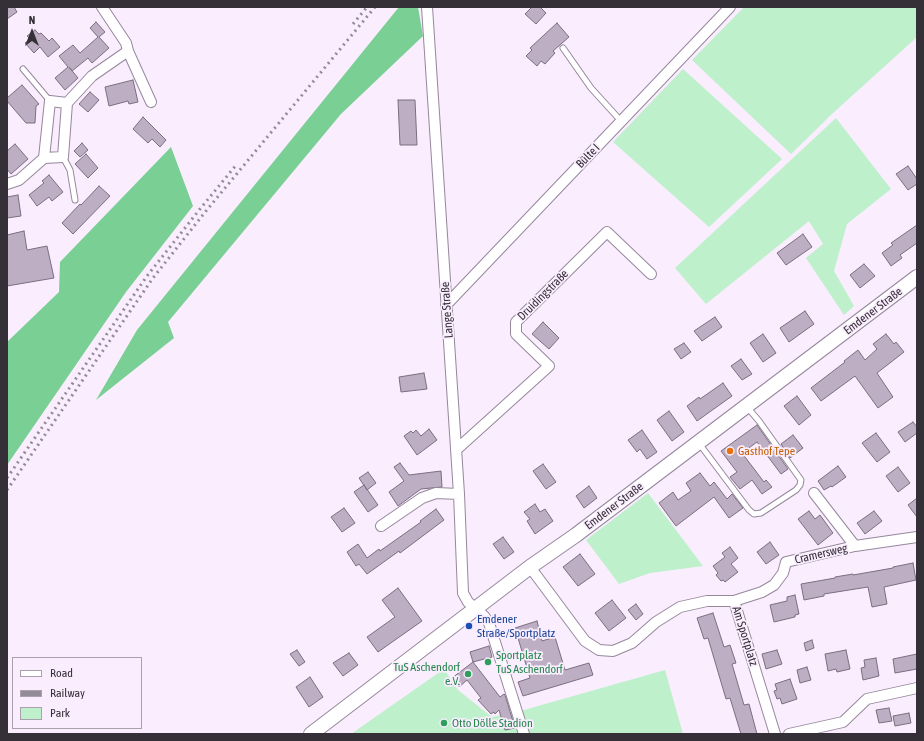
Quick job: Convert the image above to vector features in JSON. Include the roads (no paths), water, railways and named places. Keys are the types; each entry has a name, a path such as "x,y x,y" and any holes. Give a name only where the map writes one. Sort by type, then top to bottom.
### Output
{"street":[{"path":"102,7 126,43 151,102"},
{"name":"Lange Straße","path":"427,7 459,494 463,593 468,602 484,616 489,623 524,734"},
{"name":"Bülte I","path":"446,305 730,7"},
{"path":"7,184 19,180 44,158 63,157 68,103 92,76 128,50"},
{"path":"44,158 50,101 68,103"},
{"name":"Druidingstraße","path":"456,450 549,366 516,334 516,322 607,232 650,274"},
{"name":"Emdener Straße","path":"311,734 530,567 576,535 917,277"},
{"path":"381,526 422,498 436,493 459,494"},
{"name":"Cramersweg","path":"814,493 854,546"},
{"name":"Cramersweg","path":"734,601 762,592 774,585 783,573 786,562 854,546 917,537"},
{"name":"Am Sportplatz","path":"530,567 585,641 599,650 613,651 632,643 656,622 680,607 707,601 734,601 774,734"},
{"path":"789,734 843,722 867,699 917,688"}],"lane":[{"path":"563,48 591,88 621,121"},
{"path":"23,69 50,101"},
{"path":"63,157 70,170 75,200"},
{"path":"698,442 749,510 754,514 761,513 796,490 800,485 801,480 759,421 746,406"}],"railway":[{"path":"353,24 367,7"},
{"path":"7,490 153,278 206,211 375,7"},
{"path":"7,478 147,276 237,164"}],"place":[{"name":"Gasthof Tepe","path":"730,451"},
{"name":"Emdener Straße/Sportplatz","path":"469,626"},
{"name":"Sportplatz TuS Aschendorf","path":"488,662"},
{"name":"TuS Aschendorf e.V.","path":"468,674"},
{"name":"Otto Dölle Stadion","path":"444,723"}]}
